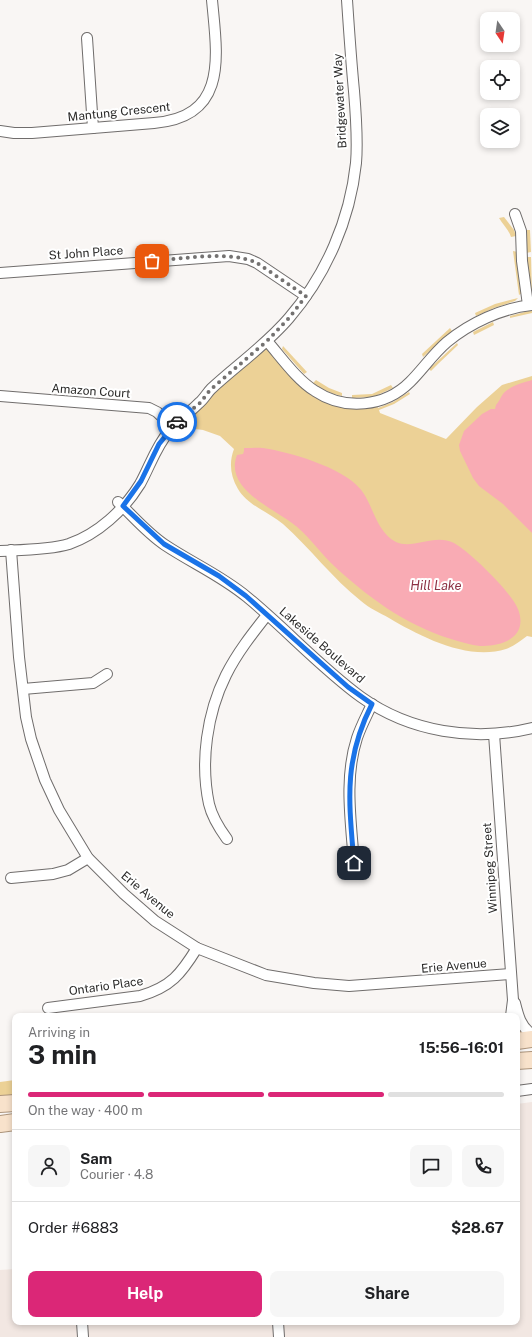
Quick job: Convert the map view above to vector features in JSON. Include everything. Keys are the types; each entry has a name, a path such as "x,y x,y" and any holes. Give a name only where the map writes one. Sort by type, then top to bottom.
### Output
{"main road":[{"path":"520,1041 532,1039"},
{"path":"520,1061 532,1060"},
{"path":"0,1104 12,1103"},
{"path":"0,1124 12,1122"}],"street":[{"name":"Mantung Crescent","path":"0,130 14,134 167,122 179,119 201,104 206,98 212,84 216,50 212,0"},
{"name":"Bridgewater Way","path":"0,550 37,548 69,544 106,523 120,504 141,481 159,444 171,425 200,403 210,390 267,341 289,318 326,266 340,232 350,198 356,163 356,121 347,0"},
{"path":"87,38 93,128"},
{"path":"267,341 301,379 314,391 339,402 351,404 364,404 388,397 403,388 441,347 465,329 492,316 530,305 522,261 521,231 515,214"},
{"name":"St John Place","path":"0,273 229,256 248,259 257,263 306,296"},
{"name":"Amazon Court","path":"0,396 149,408 157,412 171,425"},
{"name":"Lakeside Boulevard","path":"120,504 164,544 219,576 246,596 348,687 372,704 406,721 432,728 471,734 494,734 532,728"},
{"name":"Erie Avenue","path":"11,550 19,657 26,717 45,780 59,810 88,858 124,894 155,921 197,948 266,975 314,983 349,986 511,974"},
{"path":"227,839 217,825 209,804 206,750 210,721 217,696 233,662 267,615"},
{"path":"23,689 93,682 107,674"},
{"path":"354,863 349,803 350,777 357,739 372,704"},
{"name":"Winnipeg Street","path":"494,734 513,1000 511,1013"},
{"path":"11,878 52,874 68,870 88,858"},
{"name":"Ontario Place","path":"48,1008 140,996 152,993 173,980 182,971 197,948"},
{"name":"Winnipeg Street","path":"513,1000 517,1013"},
{"name":"Winnipeg Street","path":"520,1022 524,1028 532,1034"},
{"path":"520,1091 532,1089"},
{"path":"82,1325 83,1337"},
{"path":"278,1325 279,1337"}],"shaded area":[{"path":"504,217 514,230 516,236 511,237 499,218"},
{"path":"526,230 530,230 531,252 526,253"},
{"path":"513,251 518,252 522,293 519,295"},
{"path":"526,257 531,257 532,293 530,293"},
{"path":"518,298 515,301 476,316 475,313 495,304"},
{"path":"532,310 532,313 510,318 510,316"},
{"path":"493,322 494,325 474,335 473,332"},
{"path":"450,328 452,331 423,357 422,354"},
{"path":"267,341 321,395 376,402 378,408 393,402 409,392 410,394 394,404 379,410 380,413 446,439 477,407 502,385 532,376 532,637 527,636 506,649 491,652 476,652 445,645 415,633 364,604 340,583 283,524 242,495 235,484 231,469 231,459 234,449 220,436 203,430 188,428 180,420"},
{"path":"457,343 458,345 431,371 429,369"},
{"path":"283,346 307,372 304,374 282,349"},
{"path":"316,380 329,388 342,393 342,396 327,391 313,383"},
{"path":"391,385 393,388 373,397 352,398 352,395 372,394"},
{"path":"12,1080 12,1103 0,1104 0,1082"},
{"path":"532,1102 532,1337 0,1337 0,1270 12,1269 12,1325 520,1325 520,1104"}],"water":[{"path":"532,380 532,533 503,504 479,486 473,478 460,451 459,445 464,431 482,414 491,409 495,409 496,405 506,391 516,385"},
{"name":"Hill Lake","path":"244,448 266,448 280,451 321,464 347,478 357,485 364,494 377,521 385,533 396,542 409,544 431,540 446,540 454,543 491,574 516,604 520,621 516,634 504,643 488,646 473,645 451,639 418,626 402,618 372,598 331,563 297,527 262,504 243,487 237,477 235,467 237,455 243,454"}],"way so far":[{"path":"152,261 229,256 248,259 257,263 306,296 289,318 267,341 210,390 200,403 177,422"}],"route":[{"path":"177,422 159,444 135,492 123,506 155,538 175,552 219,576 246,596 348,687 372,704 357,739 350,777 349,803 354,863"}]}
